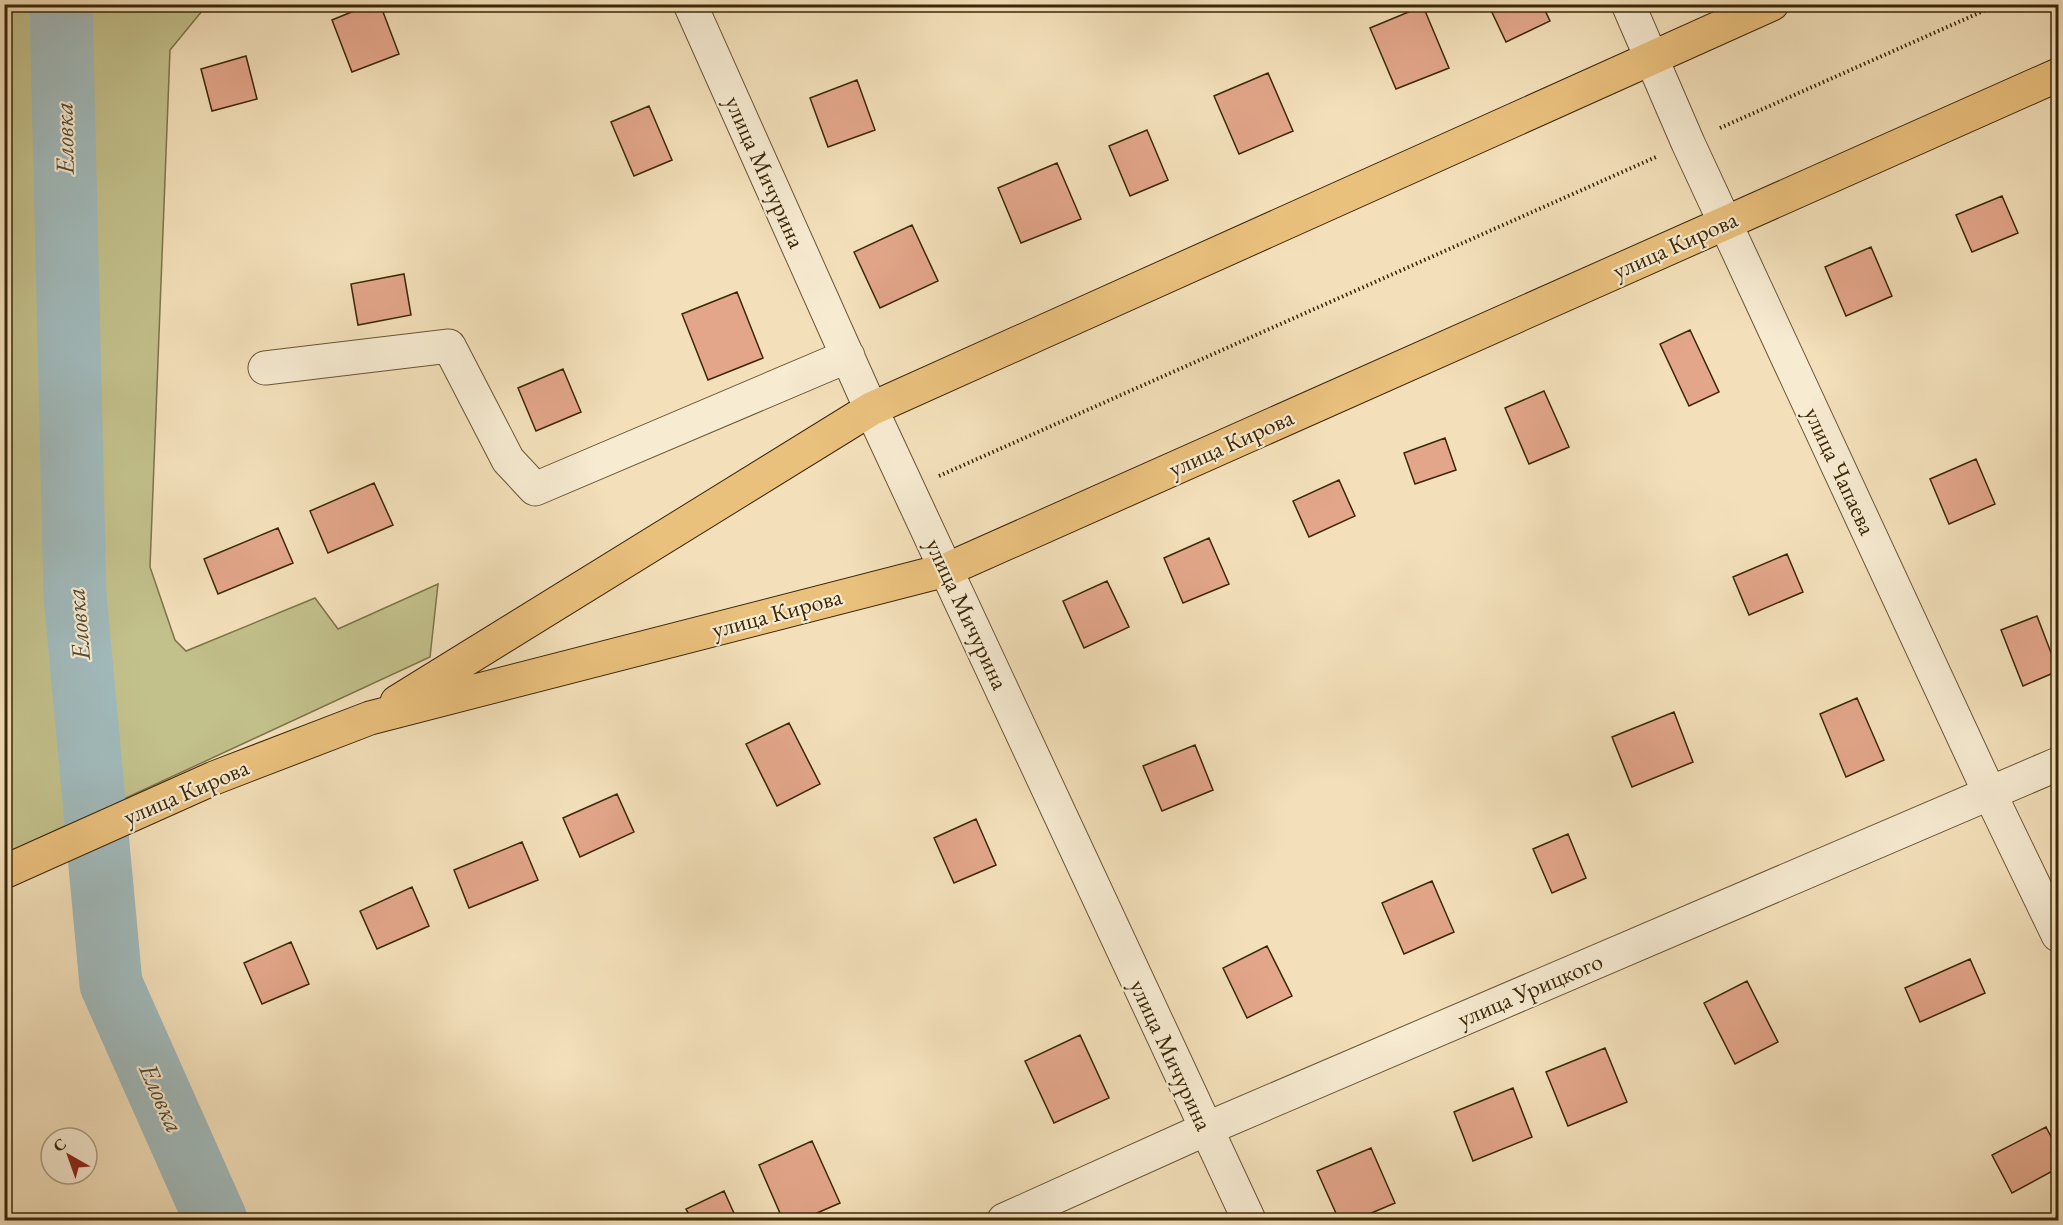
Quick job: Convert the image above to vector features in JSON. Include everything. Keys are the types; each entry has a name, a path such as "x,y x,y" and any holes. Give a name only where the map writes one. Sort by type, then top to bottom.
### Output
{"main road":[{"name":"улица Кирова","path":"370,718 871,409 1772,4"},
{"name":"улица Кирова","path":"4,872 214,778 370,718 946,570 2058,75"}],"street":[{"name":"улица Мичурина","path":"690,4 871,409 1249,1221"},
{"name":"улица Чапаева","path":"1628,4 1688,143 1990,794 2058,935"},
{"path":"265,368 449,346 508,460 535,489 848,357"},
{"name":"улица Урицкого","path":"1004,1221 1206,1129 2058,764"}],"path":[{"path":"909,489 1999,4"}],"shaded area":[{"path":"4,5 207,5 170,50 150,567 175,640 186,651 315,598 338,629 438,584 430,657 5,854"}],"building":[{"path":"371,4 380,4 399,54 352,72 332,20"},
{"path":"1488,4 1542,4 1550,21 1506,42"},
{"path":"1423,6 1449,68 1396,89 1370,28"},
{"path":"246,56 257,99 212,111 201,69"},
{"path":"1268,73 1293,131 1239,154 1214,96"},
{"path":"857,80 875,130 828,147 810,98"},
{"path":"649,106 672,160 634,176 611,122"},
{"path":"1147,130 1168,180 1130,196 1109,146"},
{"path":"1057,163 1081,219 1021,243 998,188"},
{"path":"2002,196 2018,233 1972,252 1956,215"},
{"path":"912,225 938,281 880,308 854,252"},
{"path":"1871,247 1892,296 1846,316 1825,267"},
{"path":"404,274 411,315 358,325 351,284"},
{"path":"737,292 763,358 708,380 682,314"},
{"path":"1690,330 1719,392 1689,406 1660,344"},
{"path":"563,369 581,412 536,431 518,388"},
{"path":"1544,391 1569,447 1529,464 1505,408"},
{"path":"1445,438 1456,470 1415,484 1404,453"},
{"path":"1976,459 1995,504 1949,524 1930,479"},
{"path":"1339,480 1355,516 1309,537 1293,501"},
{"path":"374,483 393,525 328,553 310,511"},
{"path":"278,528 293,563 218,594 204,559"},
{"path":"1209,538 1229,584 1183,603 1164,558"},
{"path":"1787,554 1803,592 1749,615 1733,577"},
{"path":"1107,581 1129,627 1084,648 1063,601"},
{"path":"2037,616 2058,671 2023,686 2001,630"},
{"path":"1857,698 1884,760 1846,777 1820,714"},
{"path":"1674,712 1693,762 1632,787 1612,737"},
{"path":"789,723 820,784 777,806 746,744"},
{"path":"1195,745 1213,790 1162,811 1143,766"},
{"path":"617,794 634,832 580,857 563,818"},
{"path":"976,819 996,865 954,883 934,838"},
{"path":"1568,834 1586,878 1552,893 1533,849"},
{"path":"522,842 538,880 469,908 454,870"},
{"path":"1432,881 1454,932 1404,954 1382,903"},
{"path":"412,887 429,926 377,949 360,911"},
{"path":"291,942 309,984 262,1004 244,963"},
{"path":"1267,946 1292,996 1247,1018 1223,968"},
{"path":"1970,959 1985,993 1920,1022 1905,988"},
{"path":"1747,981 1778,1042 1735,1064 1704,1003"},
{"path":"1080,1035 1109,1098 1054,1123 1025,1061"},
{"path":"1605,1048 1627,1102 1568,1126 1546,1072"},
{"path":"1513,1088 1532,1137 1473,1161 1454,1112"},
{"path":"2046,1127 2058,1150 2058,1168 2012,1193 1992,1155"},
{"path":"812,1141 840,1203 801,1220 783,1220 759,1165"},
{"path":"1371,1148 1395,1203 1355,1220 1339,1220 1317,1171"},
{"path":"724,1191 737,1220 692,1220 686,1209"}],"waterway":[{"name":"Еловка","path":"61,4 75,596 111,984 216,1220"}]}
